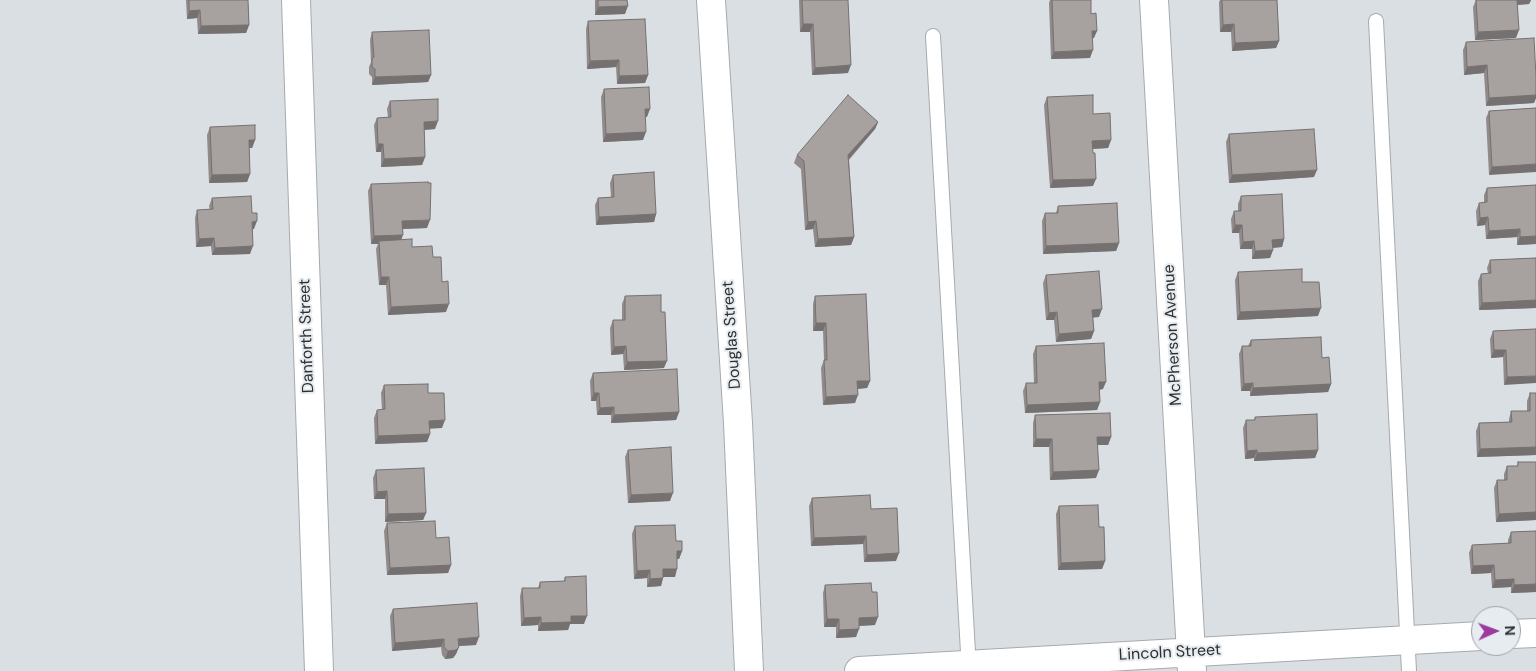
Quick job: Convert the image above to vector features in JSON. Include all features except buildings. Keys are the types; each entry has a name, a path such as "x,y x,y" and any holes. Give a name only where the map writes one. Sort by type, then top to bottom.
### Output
{"street":[{"name":"Danforth Street","path":"296,0 319,671"},
{"name":"Douglas Street","path":"711,0 738,423 749,671"},
{"name":"McPherson Avenue","path":"1154,0 1191,662"},
{"path":"1521,634 1536,633"},
{"name":"Lincoln Street","path":"859,671 1191,662 1408,640 1471,637"}],"lane":[{"path":"1376,21 1409,671"},
{"path":"933,36 969,668"}]}
